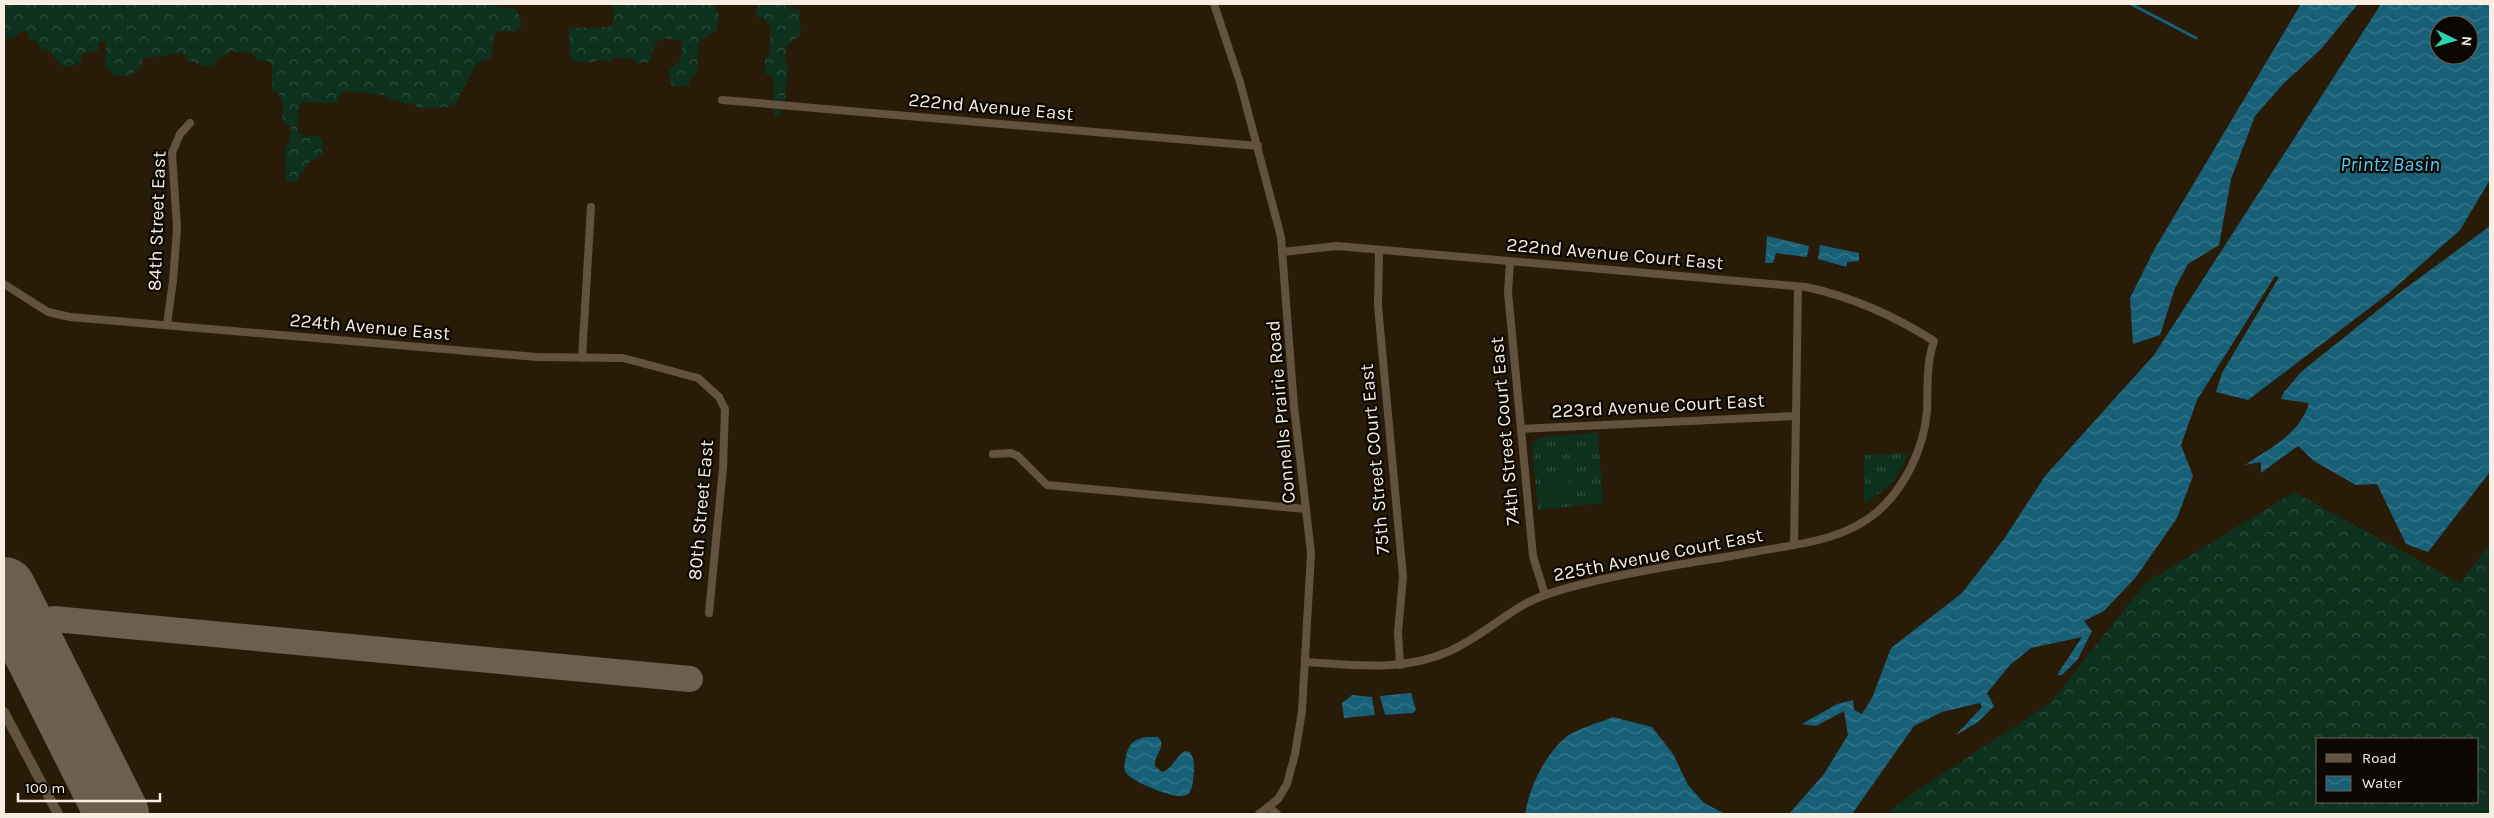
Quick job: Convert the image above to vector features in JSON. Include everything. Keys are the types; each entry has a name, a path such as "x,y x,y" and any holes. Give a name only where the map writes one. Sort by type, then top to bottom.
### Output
{"street":[{"name":"Connells Prairie Road","path":"1214,4 1240,82 1281,237 1294,406 1311,553 1305,662 1296,754 1288,784 1278,799 1259,814"},
{"name":"222nd Avenue East","path":"722,100 1258,146"},
{"name":"84th Street East","path":"167,324 173,282 176,228 172,154 180,134 190,123"},
{"path":"582,358 591,207"},
{"name":"222nd Avenue Court East","path":"1282,252 1337,246 1798,287 1831,293 1858,301 1888,314 1934,341"},
{"name":"75th Street COurt East","path":"1379,250 1378,306 1403,577 1398,632 1400,665"},
{"name":"74th Street Court East","path":"1510,262 1508,292 1533,556 1545,595"},
{"name":"224th Avenue East","path":"4,284 33,304 59,315 472,352 582,358 622,358 698,378 719,396 725,410"},
{"path":"1794,544 1798,287"},
{"name":"225th Avenue Court East","path":"1305,662 1368,666 1400,665 1449,652 1470,641 1526,604 1545,595 1609,578 1817,541 1842,533 1865,522 1878,512 1906,476 1920,442 1927,410 1928,362 1934,341"},
{"name":"80th Street East","path":"709,613 723,468 725,410"},
{"name":"223rd Avenue Court East","path":"1521,429 1796,416"},
{"path":"993,454 1011,453 1018,456 1048,485 1306,510"},
{"path":"4,712 58,814"},
{"path":"1269,806 1277,814"}],"green space":[{"path":"4,4 494,4 497,7 517,9 522,26 515,32 498,31 494,34 492,57 476,65 454,107 417,108 414,104 400,103 397,100 388,99 384,95 344,91 337,98 337,103 303,102 299,105 297,131 300,135 320,137 323,140 322,154 315,160 311,160 296,182 286,181 285,147 289,144 291,127 288,124 282,123 283,103 277,92 272,92 272,65 269,61 256,60 253,53 230,51 223,57 219,57 212,66 198,65 195,62 188,61 183,54 173,53 165,56 145,58 142,60 141,67 130,76 113,75 105,67 106,44 103,41 99,43 98,51 85,52 81,55 81,62 74,64 73,67 65,67 59,64 51,52 41,48 35,41 30,40 27,31 19,33 12,39 4,38"},
{"path":"611,4 716,4 715,9 719,13 717,30 699,41 697,72 689,81 689,86 672,86 669,79 670,69 681,60 682,43 679,40 662,38 655,44 650,62 637,63 633,59 614,58 610,61 597,60 593,63 573,61 570,57 569,28 609,27 613,24 614,10"},
{"path":"757,4 790,4 793,9 800,10 801,35 786,46 785,62 788,66 785,104 780,116 774,116 773,78 765,74 765,57 769,54 771,27 765,20 756,16"},
{"path":"1598,433 1603,503 1538,510 1532,444 1539,437"},
{"path":"1908,453 1897,476 1885,489 1864,503 1864,455"},
{"path":"1569,478 1570,494 1544,496 1543,481"},
{"path":"2294,492 2460,583 2490,543 2490,814 1886,814 1909,796 2050,703 2145,583"}],"water":[{"path":"2301,4 2358,4 2321,49 2284,83 2255,116 2231,179 2219,245 2188,264 2175,288 2160,335 2133,344 2130,298 2154,250"},
{"name":"Printz Basin","path":"2381,4 2490,4 2490,180 2460,230 2388,294 2248,400 2216,392 2222,373 2279,277 2275,276 2197,400 2181,445 2193,476 2177,518 2136,577 2104,611 2084,621 2092,631 2078,659 2062,675 2057,675 2082,637 2031,648 2010,665 1987,693 1994,706 1978,722 1956,735 1982,707 1980,703 1942,712 1914,726 1852,814 1789,814 1824,774 1848,735 1844,711 1816,726 1802,724 1837,704 1853,700 1854,710 1862,714 1872,698 1891,648 1962,593 2004,539 2045,476 2154,355"},
{"path":"2490,226 2490,472 2428,552 2406,544 2377,484 2356,485 2314,461 2298,446 2261,473 2261,462 2245,465 2283,439 2305,414 2309,403 2281,399 2284,392 2301,372 2403,290"},
{"path":"1767,236 1809,246 1807,257 1776,253 1773,263 1765,263"},
{"path":"1820,245 1859,253 1859,261 1847,262 1847,266 1843,266 1818,259"},
{"path":"1411,693 1416,710 1413,713 1385,715 1380,696"},
{"path":"1352,695 1372,697 1375,715 1344,718 1342,703"},
{"path":"1613,717 1652,727 1673,754 1688,785 1704,803 1725,814 1525,814 1534,782 1545,762 1558,745 1576,731"},
{"path":"1147,737 1158,737 1161,741 1155,766 1162,772 1169,768 1185,751 1190,752 1194,762 1194,770 1191,791 1188,794 1178,796 1161,792 1142,784 1125,771 1125,759 1130,745 1137,740"}],"waterway":[{"path":"2131,4 2196,38"}],"taxiway":[{"path":"24,629 41,621 54,619 690,679"}],"runway":[{"path":"4,589 117,814"}]}
